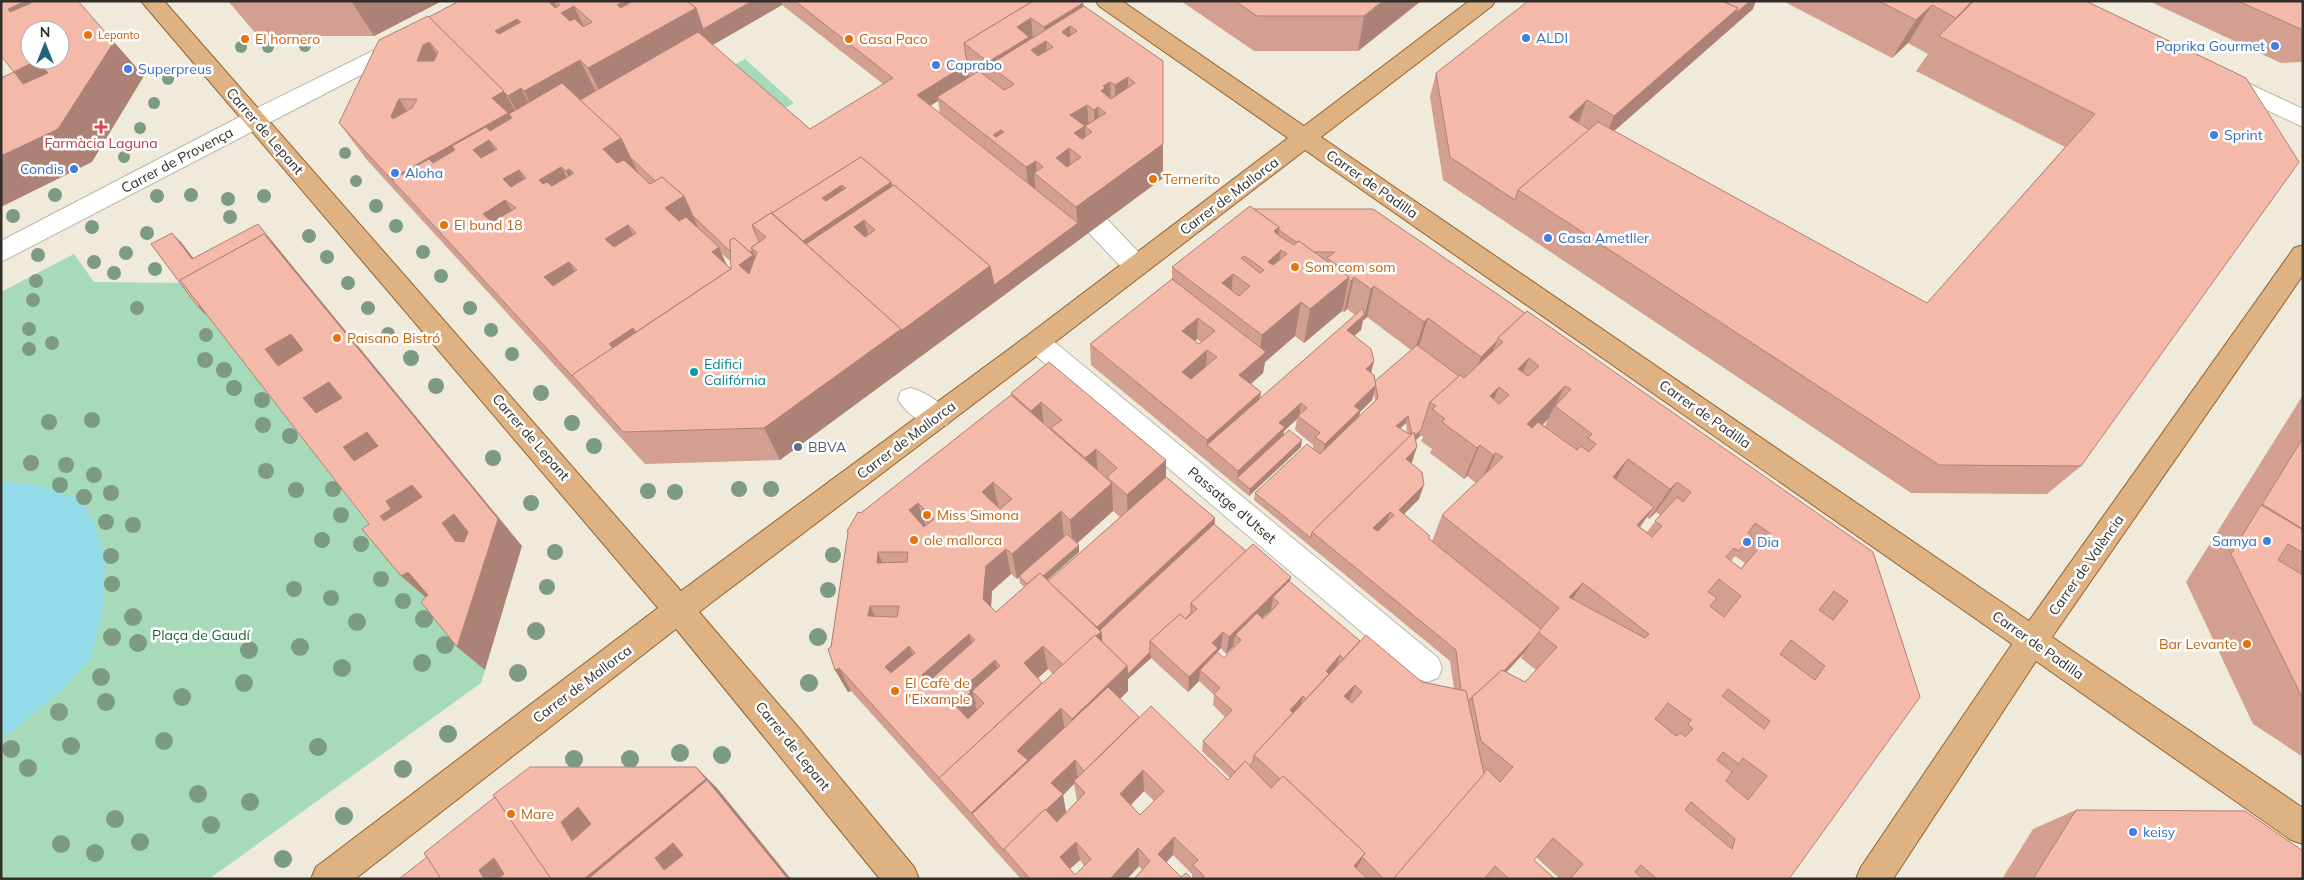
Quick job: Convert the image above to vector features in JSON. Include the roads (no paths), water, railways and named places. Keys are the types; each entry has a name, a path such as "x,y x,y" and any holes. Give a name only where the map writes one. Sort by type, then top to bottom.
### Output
{"main road":[{"name":"Carrer de Lepant","path":"152,1 571,483 787,738 902,879"},
{"name":"Carrer de Padilla","path":"1107,1 2303,828"},
{"name":"Carrer de Mallorca","path":"328,879 678,610 1037,342 1484,1"},
{"name":"Carrer de València","path":"1873,879 2032,641 2303,255"}],"street":[{"name":"Carrer de Provença","path":"1,252 255,119 425,33"},
{"path":"2203,70 2303,119"},
{"path":"1098,226 1136,266"},
{"name":"Passatge d'Utset","path":"1037,342 1427,668"},
{"path":"911,399 936,417"}],"water":[{"path":"1,481 38,485 72,496 86,509 95,524 105,558 103,608 91,659 61,691 1,740"}],"place":[{"name":"Lepanto","path":"88,35"},
{"name":"ALDI","path":"1526,38"},
{"name":"El hornero","path":"245,39"},
{"name":"Casa Paco","path":"849,39"},
{"name":"Paprika Gourmet","path":"2275,46"},
{"name":"Caprabo","path":"936,65"},
{"name":"Superpreus","path":"128,69"},
{"name":"Farmàcia Laguna","path":"101,127"},
{"name":"Sprint","path":"2214,135"},
{"name":"Condis","path":"74,169"},
{"name":"Aloha","path":"395,173"},
{"name":"Ternerito","path":"1153,179"},
{"name":"El bund 18","path":"444,225"},
{"name":"Casa Ametller","path":"1548,238"},
{"name":"Som com som","path":"1295,267"},
{"name":"Paisano Bistró","path":"337,338"},
{"name":"Edifici Califórnia","path":"694,372"},
{"name":"BBVA","path":"798,447"},
{"name":"Miss Simona","path":"927,515"},
{"name":"ole mallorca","path":"914,540"},
{"name":"Samya","path":"2267,541"},
{"name":"Dia","path":"1747,542"},
{"name":"Bar Levante","path":"2247,644"},
{"name":"El Cafè de l'Eixample","path":"895,691"},
{"name":"Mare","path":"511,814"},
{"name":"keisy","path":"2133,832"}],"park label":[{"name":"Plaça de Gaudí","path":"201,635"}]}
